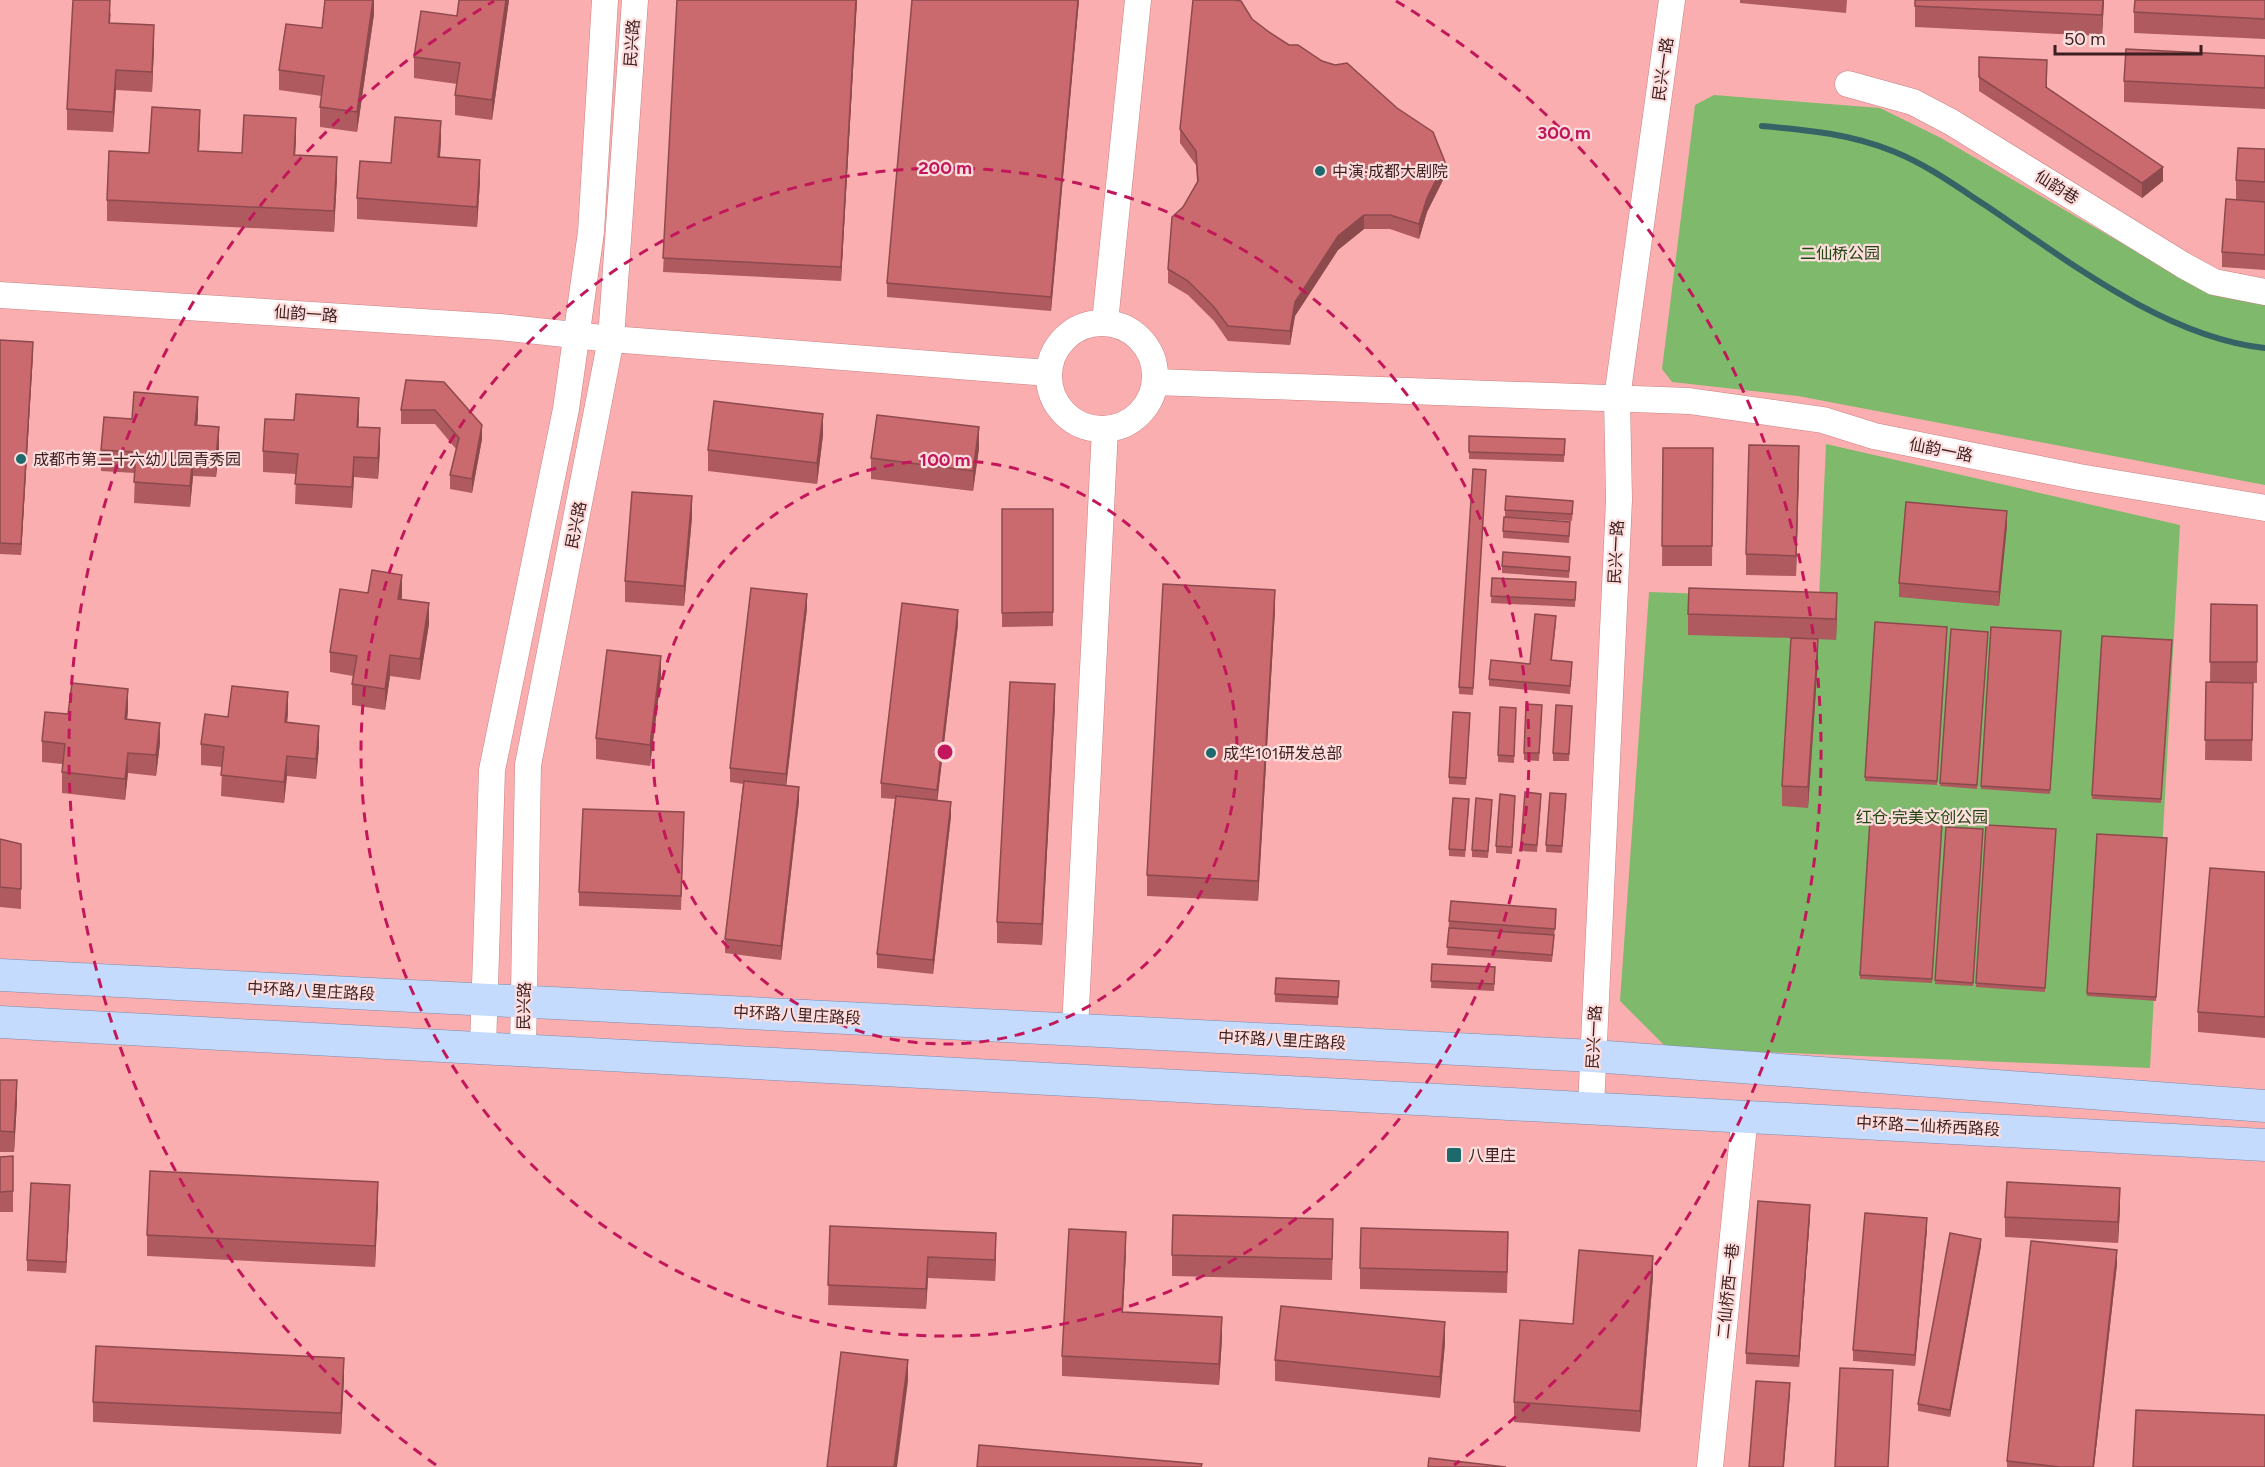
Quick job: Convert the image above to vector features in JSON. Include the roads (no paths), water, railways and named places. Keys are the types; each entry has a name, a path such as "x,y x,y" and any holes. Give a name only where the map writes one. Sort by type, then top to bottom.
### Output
{"main road":[{"name":"中环路八里庄路段","path":"0,975 1593,1056"},
{"path":"0,1022 1590,1107"},
{"path":"1593,1056 2265,1106"},
{"name":"中环路二仙桥西路段","path":"1590,1107 2265,1146"}],"street":[{"name":"民兴路","path":"483,1047 492,770 566,409 591,232 605,0"},
{"name":"民兴路","path":"523,1049 528,765 611,339 635,0"},
{"path":"1105,322 1138,0"},
{"name":"民兴一路","path":"1590,1107 1619,500 1617,398 1672,0"},
{"name":"仙韵巷","path":"1848,84 1913,102 1951,122 2214,282 2265,292"},
{"name":"仙韵一路","path":"0,295 500,327 611,339 1048,373"},
{"path":"1105,322 1122,326 1136,334 1147,346 1154,364 1155,382 1150,400 1138,415 1123,425 1105,429 1086,427 1070,419 1057,405 1050,390 1048,373 1052,357 1060,342 1073,331 1088,324 1105,322"},
{"name":"仙韵一路","path":"1155,382 1689,401 1823,420 1874,436 2056,473 2265,508"},
{"path":"1075,1029 1105,429"},
{"name":"二仙桥西一巷","path":"1710,1467 1745,1115"}],"waterway":[{"path":"1762,126 1846,137 1907,157 1952,183 2083,272 2118,293 2190,329 2227,341 2265,348"}],"place":[{"name":"中演·成都大剧院","path":"1320,171"},
{"name":"成都市第二十六幼儿园青秀园","path":"21,459"},
{"name":"成华101研发总部","path":"1211,753"},
{"name":"八里庄","path":"1454,1155"}],"park label":[{"name":"二仙桥公园","path":"1840,253"},
{"name":"红仓·完美文创公园","path":"1922,817"}]}
